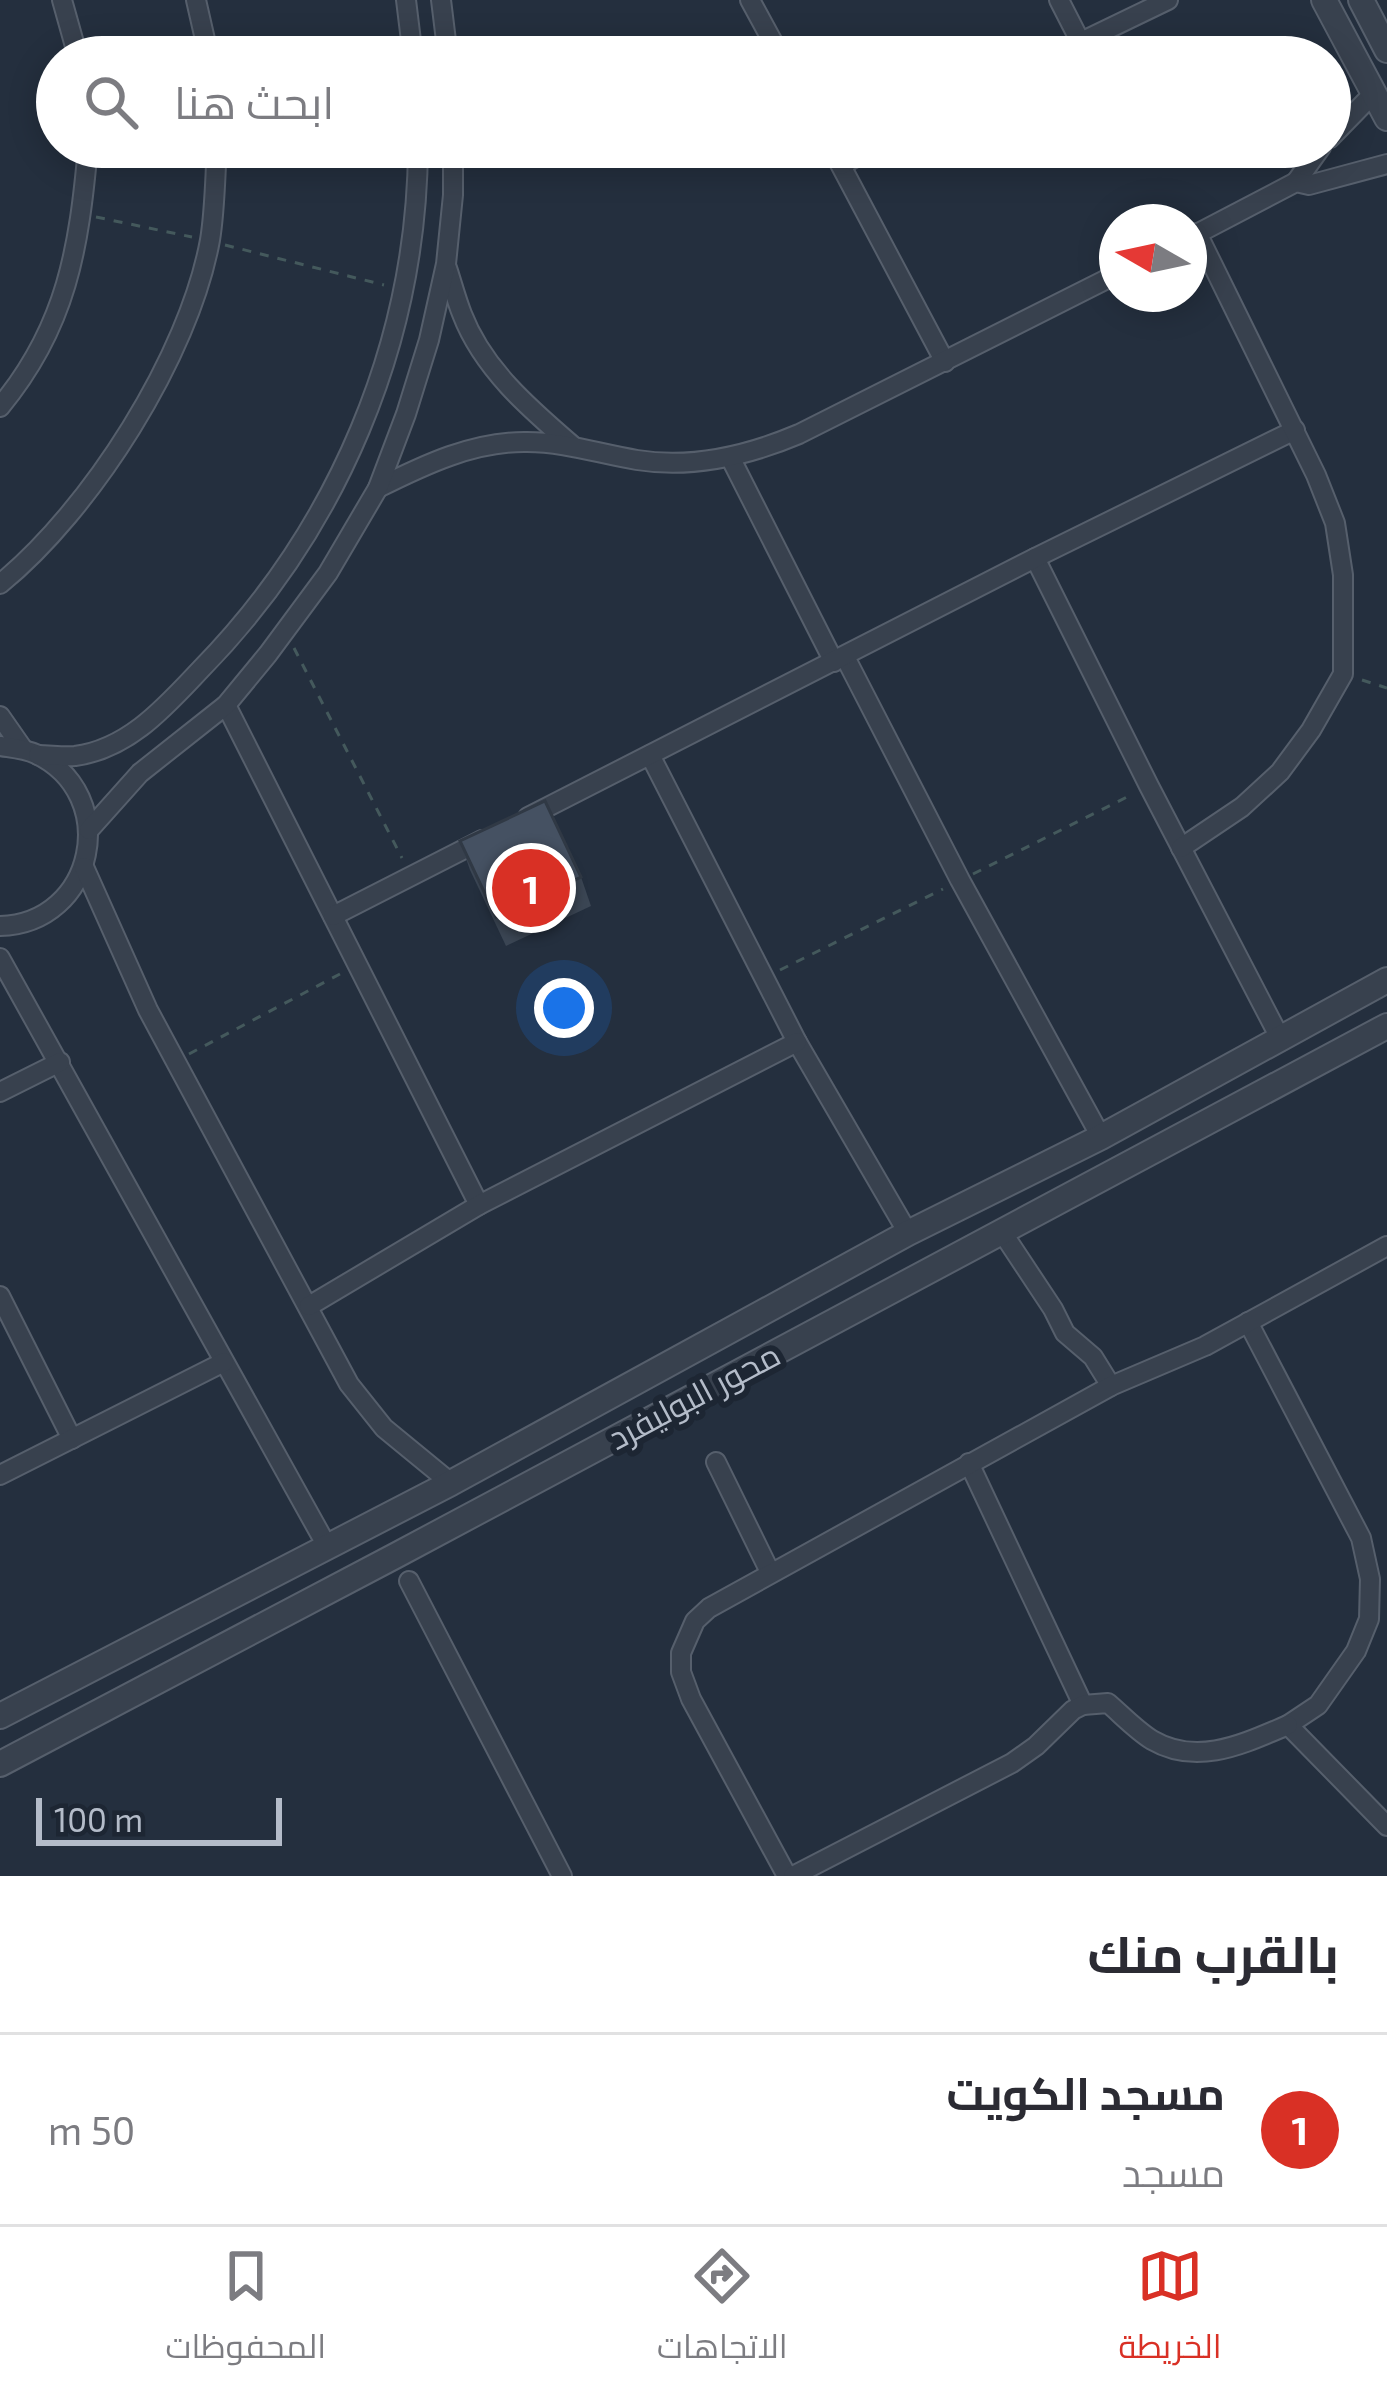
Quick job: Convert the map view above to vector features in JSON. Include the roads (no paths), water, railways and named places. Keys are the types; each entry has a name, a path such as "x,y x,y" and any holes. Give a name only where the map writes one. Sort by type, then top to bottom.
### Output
{"street":[{"path":"62,0 72,36"},
{"path":"196,0 204,36"},
{"path":"406,0 410,36"},
{"path":"440,0 445,36"},
{"path":"750,0 770,36"},
{"path":"1059,0 1077,36"},
{"path":"1091,36 1168,0"},
{"path":"1324,0 1343,36"},
{"path":"1361,0 1387,50"},
{"path":"1351,52 1387,118"},
{"path":"1351,117 1373,94"},
{"path":"1296,182 1309,184 1387,164"},
{"path":"0,407 50,330 71,273 86,168"},
{"path":"0,584 66,518 114,455 155,387 188,314 210,241 215,168"},
{"path":"0,746 76,756 113,745 146,724 241,628 298,551 345,467 381,378 403,290 417,168"},
{"path":"89,830 140,773 226,705 328,573 378,488 429,340 446,264 453,168"},
{"path":"842,168 945,362"},
{"path":"1207,229 1296,182 1304,168"},
{"path":"1181,848 1242,807 1280,772 1343,674 1343,575 1335,524 1294,430 1207,263"},
{"path":"446,264 463,317 491,366 573,446"},
{"path":"378,488 424,464 473,449 524,441 680,463 761,450 1099,283"},
{"path":"510,826 1294,430"},
{"path":"730,457 1101,1137"},
{"path":"1035,558 1280,1038"},
{"path":"226,705 479,1204"},
{"path":"0,716 31,752 58,768 74,785 89,830 84,867 72,890 32,921 0,926"},
{"path":"650,755 797,1042 908,1233"},
{"path":"333,916 490,836"},
{"path":"84,867 125,963 350,1384 405,1447 451,1484"},
{"path":"0,958 328,1548"},
{"name":"محور البوليفرد","path":"0,1716 451,1484 908,1233 1101,1137 1387,980"},
{"name":"محور البوليفرد","path":"0,1764 1387,1026"},
{"path":"309,1306 479,1204 797,1042"},
{"path":"0,1092 60,1062"},
{"path":"1002,1232 1065,1333 1093,1357 1111,1386"},
{"path":"1248,1322 1360,1538 1370,1579 1369,1619 1356,1651 1318,1705 1288,1725 1220,1752 1174,1749 1151,1739 1108,1703 1083,1705 1012,1763 790,1876 691,1699 681,1672 681,1653 695,1621 770,1572 1111,1386 1205,1346 1248,1322 1387,1246"},
{"path":"0,1297 72,1439"},
{"path":"0,1474 224,1362"},
{"path":"716,1462 770,1572"},
{"path":"969,1463 1083,1705"},
{"path":"409,1581 562,1876"},
{"path":"1288,1725 1387,1826"}],"place":[{"name":"مسجد الكويت","path":"531,888"}]}
